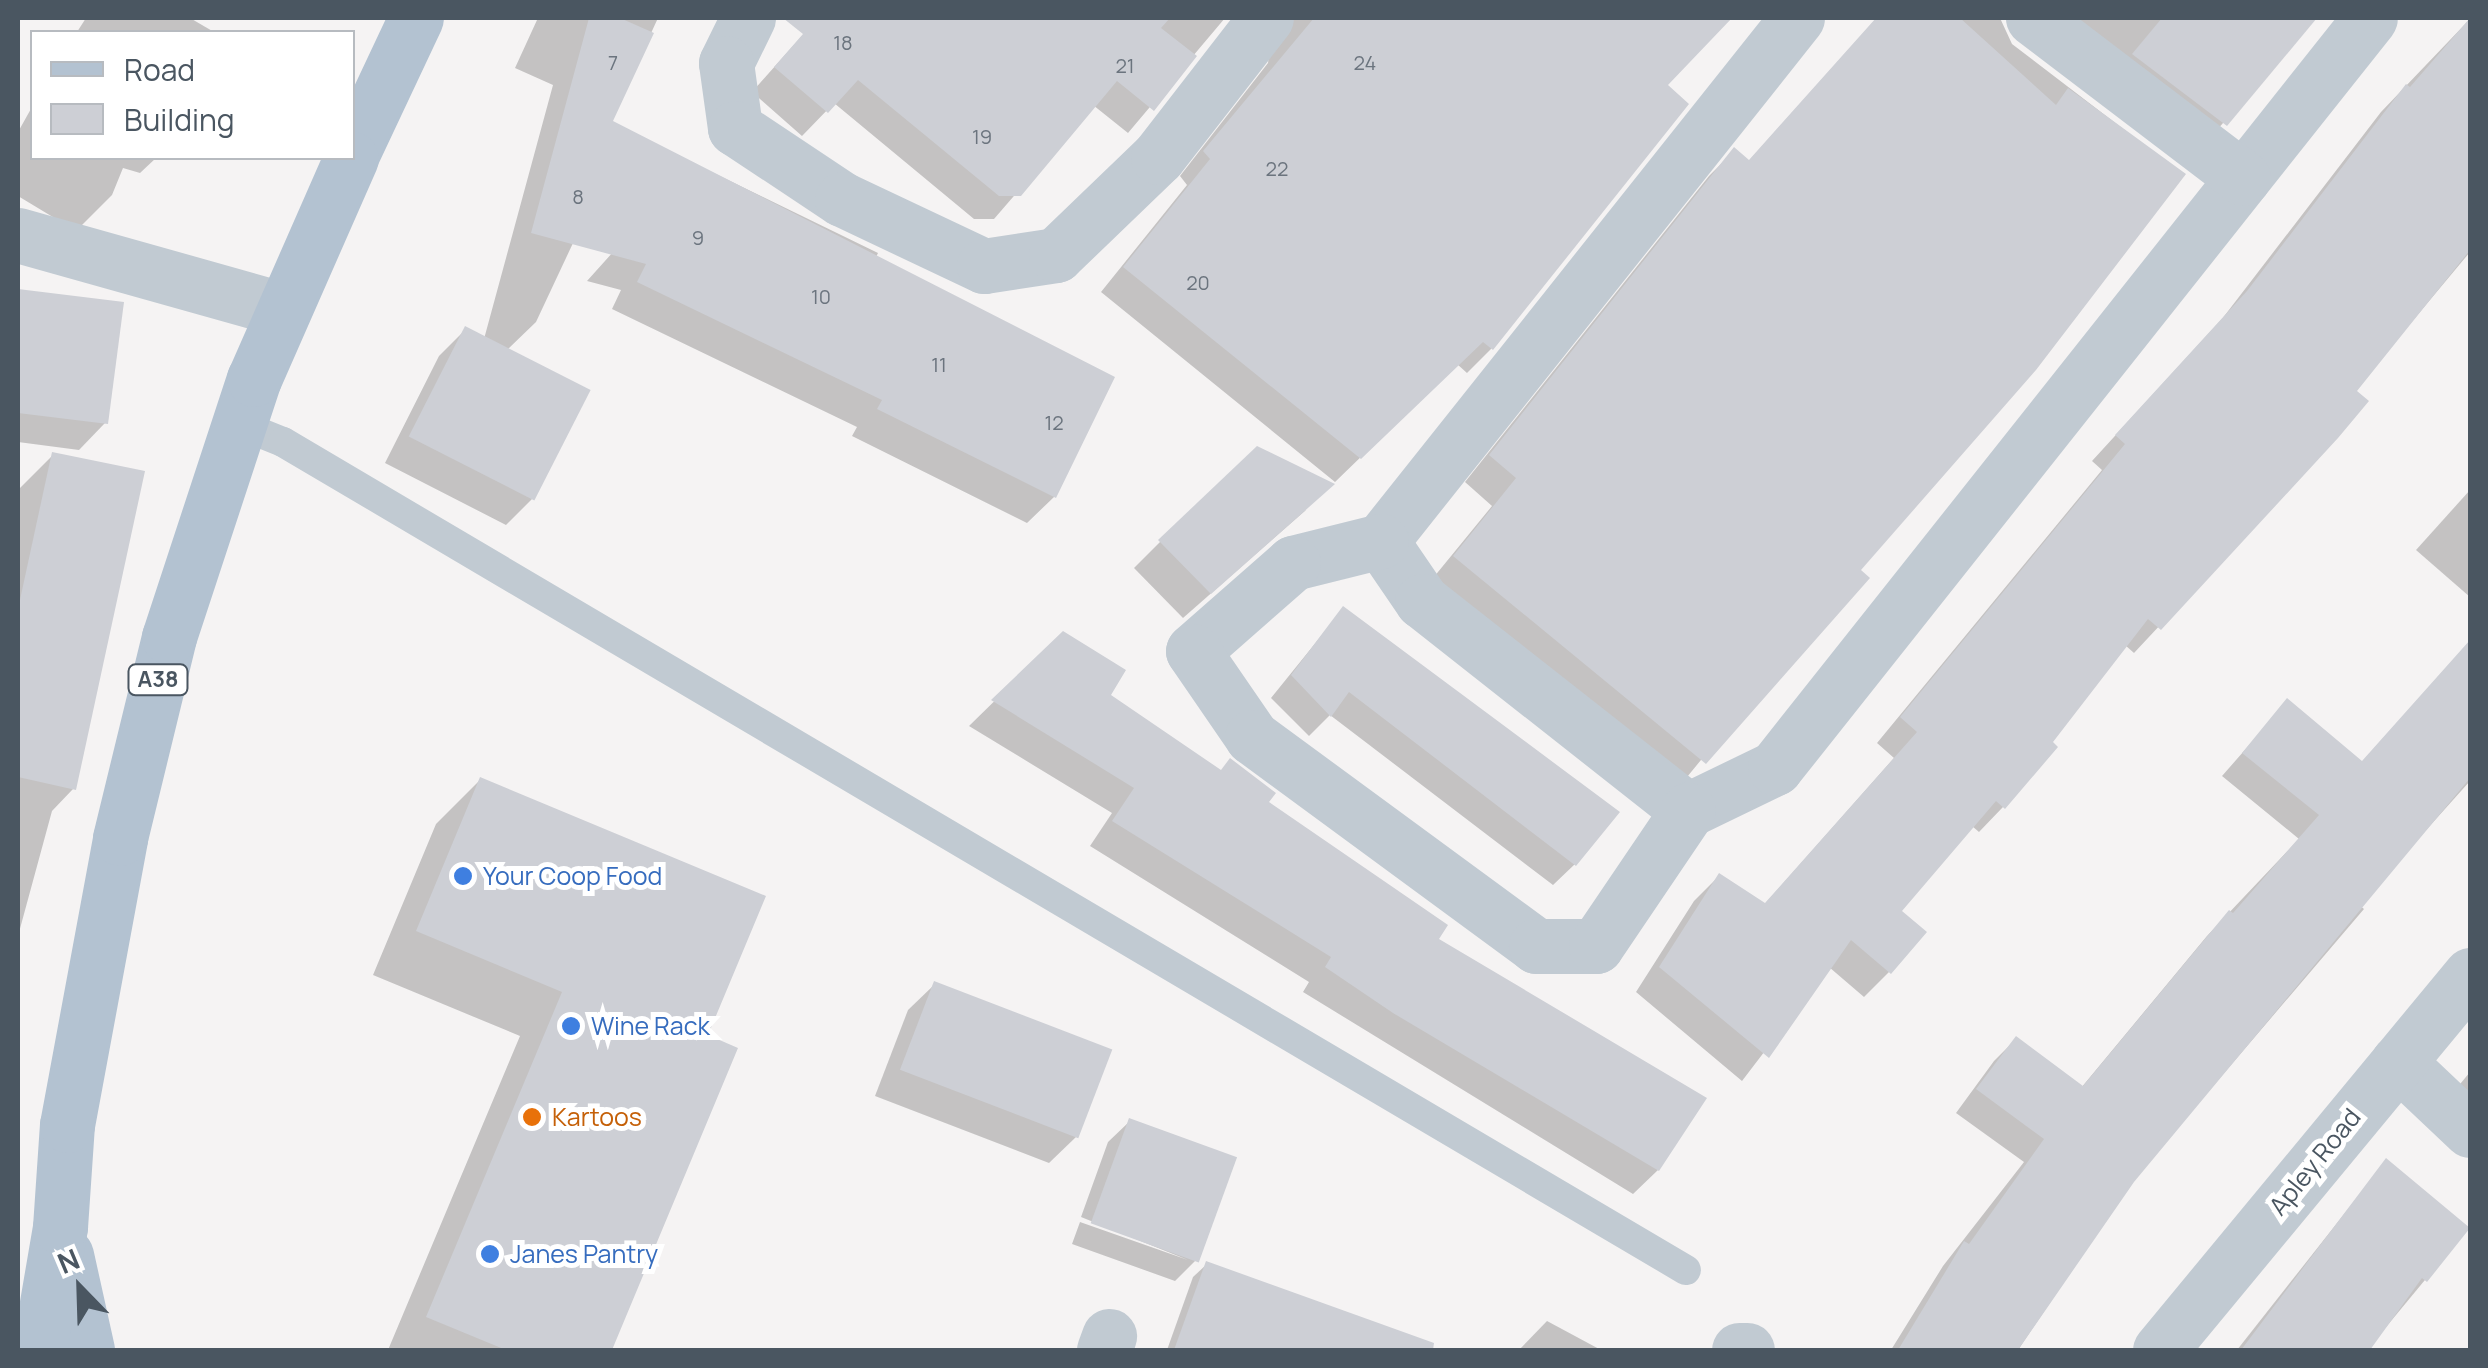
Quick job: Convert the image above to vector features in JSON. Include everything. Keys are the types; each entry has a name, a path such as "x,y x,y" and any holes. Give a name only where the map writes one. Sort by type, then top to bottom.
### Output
{"main road":[{"name":"A38","path":"355,150 416,18"},
{"name":"A38","path":"39,1350 60,1228 67,1125 120,838 168,637 238,424 281,309 350,160"},
{"name":"A38","path":"60,1228 87,1350"}],"street":[{"path":"748,18 726,63 736,128 842,199 984,266 1056,255 1158,156 1266,18"},
{"path":"1797,18 1381,541 1293,562 1193,651 1252,737 1536,946 1596,946 1688,810 1776,768 2370,18"},
{"path":"2033,18 2242,178"},
{"path":"18,235 281,309"},
{"path":"1381,541 1422,601 1688,810"},
{"name":"Apley Road","path":"2160,1350 2470,974"},
{"path":"2398,1062 2470,1130"},
{"path":"1739,1350 1747,1350"}],"lane":[{"path":"238,424 283,442 1686,1270"}],"building":[{"path":"589,18 620,18 654,33 613,121 1115,377 1056,498 877,409 882,400 637,282 646,264 531,233"},
{"path":"783,18 1170,18 1161,28 1197,56 1154,111 1117,81 1021,196 999,196 858,80 828,113 774,67 803,34"},
{"path":"1314,18 1732,18 1668,85 1689,104 1493,350 1483,342 1361,459 1123,267 1210,159 1203,151"},
{"path":"1876,18 1960,18 2056,105 2068,88 2186,174 2036,370 1861,570 1870,578 1706,764 1453,556 1516,478 1489,455 1734,147 1749,160"},
{"path":"2162,18 2317,18 2227,126 2132,54"},
{"path":"2470,18 2470,250 2357,391 2369,401 2161,630 2148,619 2053,742 2058,747 2005,809 1996,801 1902,911 1927,932 1891,974 1851,940 1769,1058 1659,967 1719,873 1765,903 1917,732 1900,717 2125,444 2115,435 2247,291 2406,84 2410,87"},
{"path":"18,289 124,302 108,424 18,413"},
{"path":"465,326 591,390 534,500 409,436"},
{"path":"1257,446 1335,484 1211,594 1158,540"},
{"path":"52,452 145,471 76,790 18,777 18,609"},
{"path":"1343,606 1620,812 1576,866 1349,692 1331,717 1291,675"},
{"path":"1063,631 1126,670 1111,695 1221,770 1230,758 1276,793 1269,802 1448,925 1439,939 1707,1098 1659,1171 1393,1013 1325,967 1331,957 1112,821 1134,788 991,700"},
{"path":"2470,640 2470,778 2134,1182 2018,1350 1898,1350 1964,1241 1969,1244 2044,1139 1976,1089 2016,1036 2083,1086 2229,910 2233,913 2319,815 2242,753 2287,698 2362,761"},
{"path":"480,777 766,896 708,1035 738,1048 612,1350 506,1350 426,1317 562,992 416,931"},
{"path":"934,981 1112,1049 1078,1138 900,1070"},
{"path":"1129,1118 1237,1157 1199,1263 1091,1223"},
{"path":"2386,1158 2470,1228 2427,1282 2422,1278 2370,1350 2241,1350"},
{"path":"1206,1261 1434,1343 1433,1350 1174,1350"}],"place":[{"name":"Your Coop Food","path":"463,876"},
{"name":"Wine Rack","path":"571,1026"},
{"name":"Kartoos","path":"532,1117"},
{"name":"Janes Pantry","path":"490,1254"}]}
